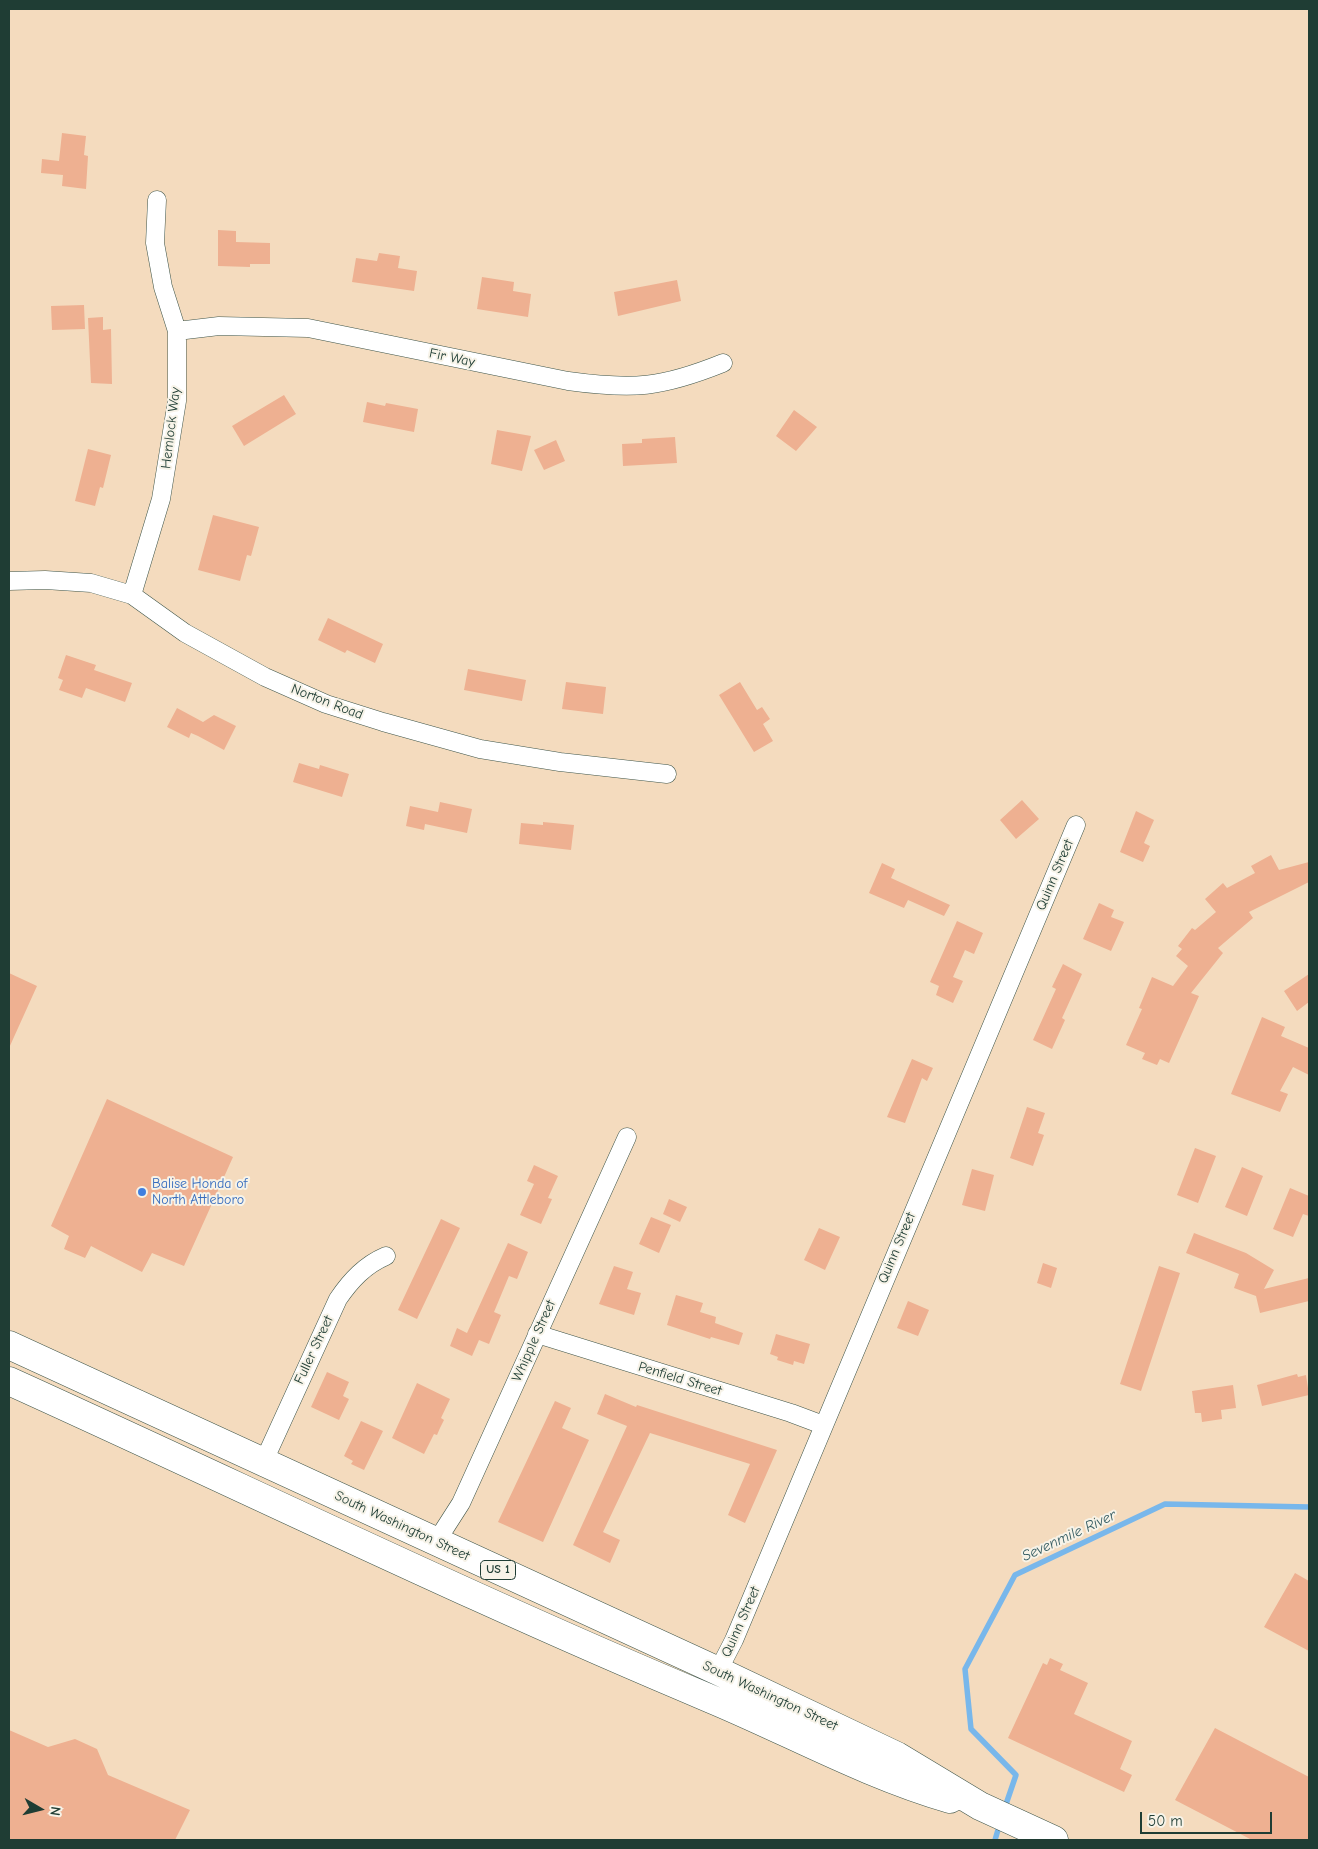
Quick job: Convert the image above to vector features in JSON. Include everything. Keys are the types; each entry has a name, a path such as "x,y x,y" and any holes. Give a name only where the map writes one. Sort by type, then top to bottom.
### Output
{"main road":[{"name":"South Washington Street","path":"9,1345 718,1671 897,1756 950,1786 980,1806 1054,1840"},
{"name":"South Washington Street","path":"9,1380 406,1565 652,1675 888,1777 948,1798 980,1806"}],"street":[{"name":"Hemlock Way","path":"132,596 161,499 176,401 177,331 163,287 155,243 157,200"},
{"name":"Fir Way","path":"177,331 219,326 308,328 568,382 602,386 637,387 667,383 723,363"},
{"name":"Norton Road","path":"9,581 46,580 91,583 132,596 185,633 265,676 326,704 480,749 569,764 667,774"},
{"name":"Quinn Street","path":"718,1671 734,1640 1076,825"},
{"name":"Whipple Street","path":"436,1542 461,1503 627,1137"},
{"name":"Fuller Street","path":"263,1462 338,1299 348,1283 373,1261 386,1256"},
{"name":"Penfield Street","path":"538,1334 791,1413 823,1425"}],"building":[{"path":"62,133 86,136 84,155 88,156 86,189 62,186 63,175 41,173 42,159 59,161"},
{"path":"218,230 236,231 236,242 270,243 270,264 250,264 250,267 218,266"},
{"path":"379,253 400,256 398,268 417,271 414,291 352,282 356,258 377,261"},
{"path":"482,277 514,282 513,291 531,294 528,317 477,309"},
{"path":"677,280 681,301 618,316 614,292"},
{"path":"84,305 85,329 52,330 51,306"},
{"path":"103,317 103,330 111,329 112,384 91,383 88,318"},
{"path":"284,395 296,414 244,446 232,426"},
{"path":"367,402 385,406 386,403 418,409 414,432 363,422"},
{"path":"794,410 817,427 796,451 776,436"},
{"path":"497,430 531,436 522,471 491,464"},
{"path":"675,437 677,463 623,466 622,444 642,443 642,439"},
{"path":"556,440 565,461 544,470 534,450"},
{"path":"88,449 111,455 103,488 100,487 95,506 75,501"},
{"path":"213,515 259,527 251,556 247,555 240,581 198,570"},
{"path":"328,618 383,644 375,663 347,650 345,653 318,640"},
{"path":"66,655 96,665 94,670 132,683 125,702 86,688 82,698 59,690 63,680 58,678"},
{"path":"468,669 526,680 522,701 464,690"},
{"path":"566,682 606,687 603,714 562,709"},
{"path":"740,682 757,710 762,707 770,719 763,724 773,741 754,752 719,695"},
{"path":"177,708 203,722 214,715 236,726 224,750 191,733 189,738 167,727"},
{"path":"299,763 319,769 320,765 349,774 342,797 293,782"},
{"path":"1022,800 1039,819 1016,839 1000,820"},
{"path":"440,802 472,809 467,833 425,824 424,830 406,826 410,806 438,812"},
{"path":"1136,811 1154,820 1144,843 1150,846 1143,862 1120,852"},
{"path":"543,822 574,825 571,850 519,844 521,823 543,825"},
{"path":"1271,855 1279,870 1309,862 1309,882 1249,912 1253,918 1218,948 1223,953 1191,993 1199,996 1169,1063 1160,1059 1157,1065 1142,1059 1145,1053 1126,1045 1142,1009 1139,1008 1152,977 1173,986 1188,966 1176,956 1182,949 1178,946 1192,928 1195,930 1216,912 1205,899 1223,883 1227,888 1255,873 1251,866"},
{"path":"882,863 895,869 891,878 950,905 944,916 908,900 904,908 869,893"},
{"path":"1099,903 1114,910 1111,917 1124,922 1111,951 1083,939"},
{"path":"957,921 983,933 974,954 965,950 953,977 963,981 953,1003 936,995 939,986 930,982"},
{"path":"1063,964 1082,974 1062,1018 1065,1020 1052,1049 1033,1040 1056,989 1052,987"},
{"path":"9,973 37,986 9,1048"},
{"path":"1309,974 1309,1002 1297,1011 1284,991"},
{"path":"1262,1017 1285,1027 1281,1036 1309,1048 1309,1075 1293,1067 1280,1091 1288,1094 1280,1112 1231,1094"},
{"path":"912,1059 933,1068 927,1081 922,1078 905,1123 887,1117"},
{"name":"Balise Honda of North Attleboro","path":"107,1099 233,1157 184,1266 152,1253 142,1272 91,1246 85,1258 64,1249 69,1236 51,1226"},
{"path":"1027,1107 1045,1113 1038,1133 1044,1135 1033,1166 1010,1158"},
{"path":"1195,1148 1216,1156 1198,1203 1177,1195"},
{"path":"534,1165 558,1176 548,1198 552,1199 541,1224 520,1215 534,1184 527,1181"},
{"path":"1242,1167 1263,1176 1247,1216 1225,1207"},
{"path":"972,1169 994,1175 985,1211 962,1205"},
{"path":"1290,1188 1309,1196 1309,1216 1303,1214 1293,1237 1273,1229"},
{"path":"669,1199 687,1207 680,1222 663,1214"},
{"path":"651,1217 671,1225 659,1253 639,1244"},
{"path":"441,1219 460,1228 417,1319 398,1310"},
{"path":"819,1228 840,1237 825,1270 804,1260"},
{"path":"1194,1233 1246,1253 1274,1270 1264,1289 1309,1278 1309,1301 1260,1313 1256,1296 1234,1288 1239,1274 1186,1253"},
{"path":"508,1243 528,1252 517,1279 509,1276 494,1312 501,1315 489,1344 479,1340 472,1356 450,1346 457,1328 467,1333"},
{"path":"1043,1263 1057,1268 1051,1288 1037,1283"},
{"path":"614,1266 633,1272 627,1289 641,1293 634,1315 599,1304"},
{"path":"1159,1266 1180,1273 1141,1391 1120,1384"},
{"path":"676,1295 703,1303 700,1312 716,1317 715,1323 743,1333 739,1345 711,1337 710,1339 667,1325"},
{"path":"908,1301 929,1310 918,1336 897,1328"},
{"path":"776,1334 810,1344 804,1364 794,1361 793,1365 777,1360 778,1357 770,1354"},
{"path":"327,1372 349,1382 343,1396 349,1399 339,1420 311,1407"},
{"path":"1297,1374 1298,1377 1306,1375 1309,1395 1262,1406 1257,1385"},
{"path":"417,1383 450,1399 441,1418 444,1420 437,1435 434,1434 424,1454 392,1438"},
{"path":"1233,1385 1236,1408 1221,1410 1222,1419 1202,1422 1201,1413 1195,1413 1192,1391"},
{"path":"605,1394 636,1407 637,1405 777,1450 745,1523 728,1515 750,1464 650,1433 603,1532 620,1540 610,1563 573,1545 627,1426 597,1414"},
{"path":"555,1401 571,1408 562,1428 589,1440 543,1542 498,1522"},
{"path":"361,1421 383,1431 364,1470 351,1464 353,1461 344,1456"},
{"path":"1295,1573 1309,1581 1309,1651 1264,1627"},
{"path":"1050,1658 1063,1664 1060,1670 1088,1683 1074,1714 1132,1741 1120,1769 1132,1775 1124,1792 1008,1738 1043,1663 1047,1665"},
{"path":"1215,1728 1309,1777 1309,1840 1252,1840 1175,1800"},
{"path":"9,1730 48,1747 75,1739 97,1749 108,1775 190,1810 175,1840 9,1840"}],"waterway":[{"name":"Sevenmile River","path":"1004,1810 1016,1775 971,1729 965,1669 1015,1575 1165,1504 1309,1507"},
{"name":"Sevenmile River","path":"995,1840 1000,1823"}],"place":[{"name":"Balise Honda of North Attleboro","path":"142,1192"}]}
